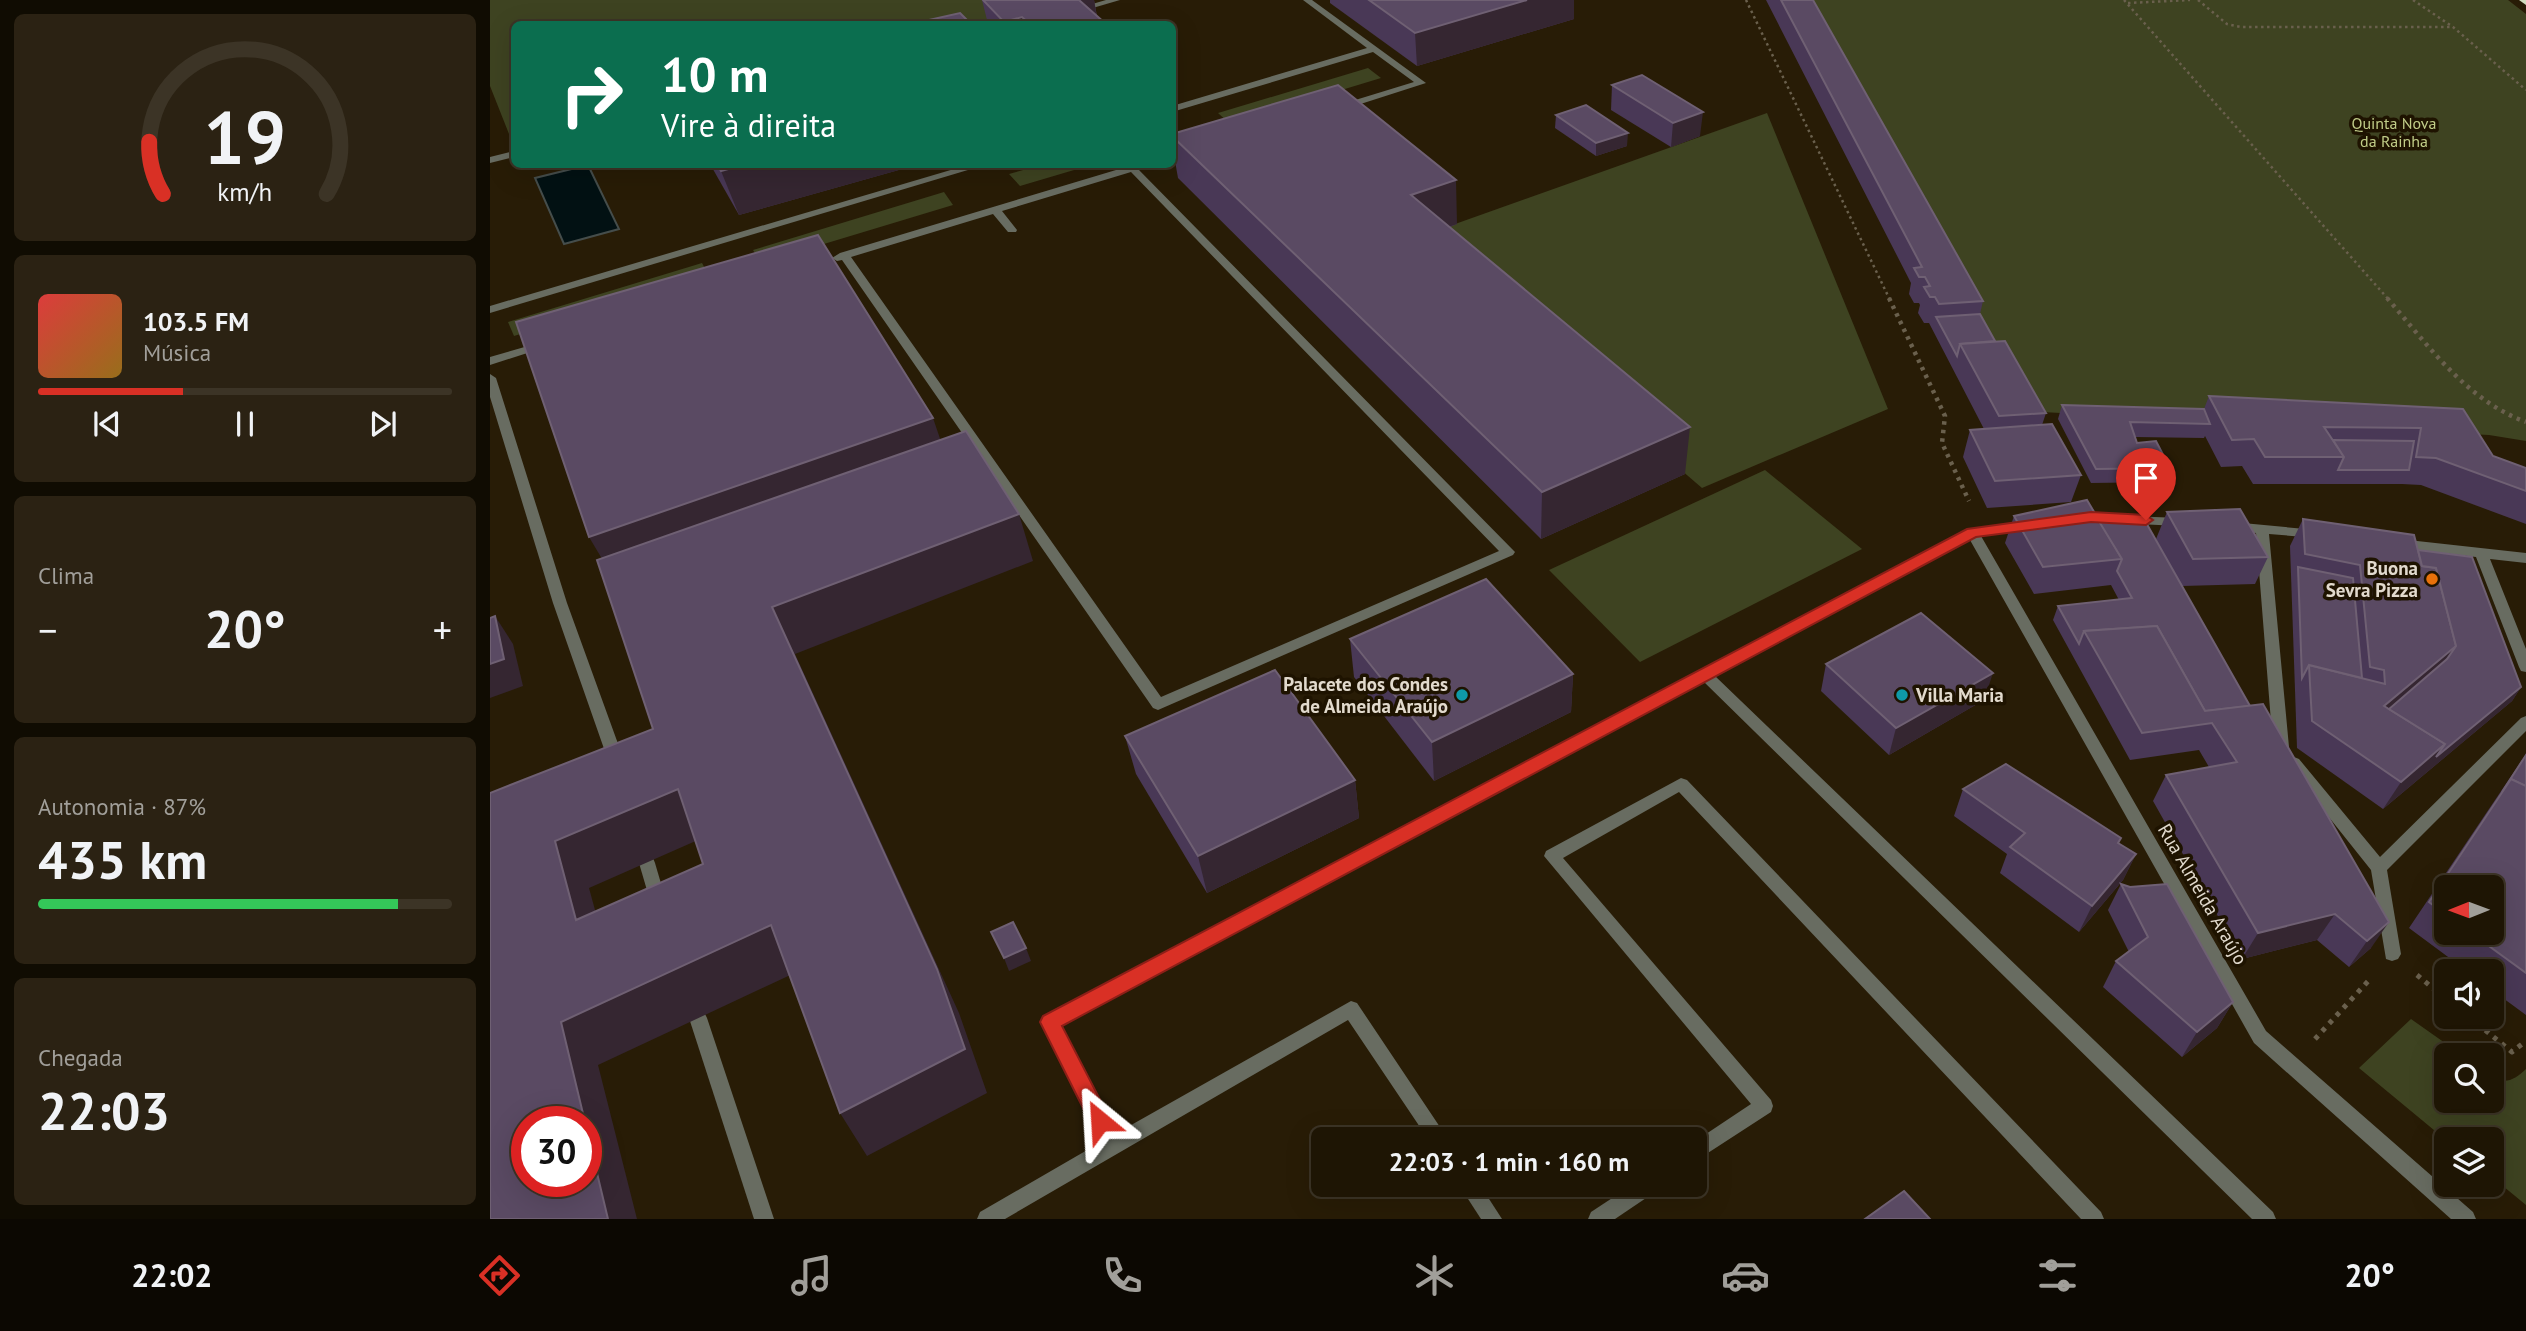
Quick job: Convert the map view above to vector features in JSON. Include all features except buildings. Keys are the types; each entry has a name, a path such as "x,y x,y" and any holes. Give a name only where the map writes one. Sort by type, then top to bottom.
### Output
{"street":[{"path":"1068,12 1116,0"},
{"path":"1307,0 1421,83 1329,110"},
{"path":"1176,108 1374,49"},
{"path":"490,160 511,155"},
{"path":"490,310 969,168"},
{"path":"1133,169 1508,552 1158,704 838,257 1136,168"},
{"path":"995,210 1012,230"},
{"path":"490,361 556,341"},
{"path":"490,379 560,603 620,772"},
{"path":"2068,519 2091,517 2207,524 2330,536"},
{"path":"1113,1145 1050,1022 1973,533 2045,522"},
{"path":"2262,528 2280,746 2379,868 2392,954"},
{"name":"Rua Almeida Araújo","path":"1973,533 2260,1037 2466,1219"},
{"path":"2385,542 2526,558"},
{"path":"2481,553 2526,667"},
{"path":"1705,675 2266,1219"},
{"path":"2379,868 2526,722"},
{"path":"1707,1144 1764,1106 1552,856 1681,784 2094,1219"},
{"path":"647,863 666,926"},
{"path":"987,1219 1351,1009 1431,1127"},
{"path":"698,1018 764,1219"},
{"path":"1477,1197 1492,1219"},
{"path":"1598,1219 1630,1197"}],"path":[{"path":"1746,0 1945,416 1942,443 1973,508"},
{"path":"2125,2 2190,0"},
{"path":"2197,0 2227,24 2241,27 2453,27"},
{"path":"2413,0 2453,27 2526,90"},
{"path":"2125,2 2459,380 2501,414 2526,422"},
{"path":"2292,1065 2392,954 2434,989"},
{"path":"2484,1029 2512,1052 2526,1041"}],"green space":[{"path":"490,0 1068,0 985,21 511,21 511,139 490,86"},
{"name":"Quinta Nova da Rainha","path":"1797,0 2508,0 2526,14 2526,441 2489,435 2022,411"},
{"path":"1368,68 1381,78 1230,124 1218,113"},
{"path":"1767,113 1888,409 1702,488 1413,239"},
{"path":"1030,168 1081,168 1020,186 1009,174"},
{"path":"944,192 953,205 761,263 753,250"},
{"path":"702,263 709,276 514,336 508,322"},
{"path":"1765,470 1862,549 1640,662 1549,570"},
{"path":"2411,1019 2445,1043 2434,1043 2434,1113 2504,1113 2504,1081 2518,1076 2526,1069 2526,1205 2504,1187 2504,1127 2434,1127 2434,1130 2359,1068"}],"shaded area":[{"path":"576,168 589,168 619,229 564,244 535,178"}],"place":[{"name":"Buona Sevra Pizza","path":"2432,579"},
{"name":"Palacete dos Condes de Almeida Araújo","path":"1462,695"},
{"name":"Villa Maria","path":"1902,695"}],"route":[{"path":"1100,1121 1050,1022 1973,533 2091,517 2146,520"}]}
